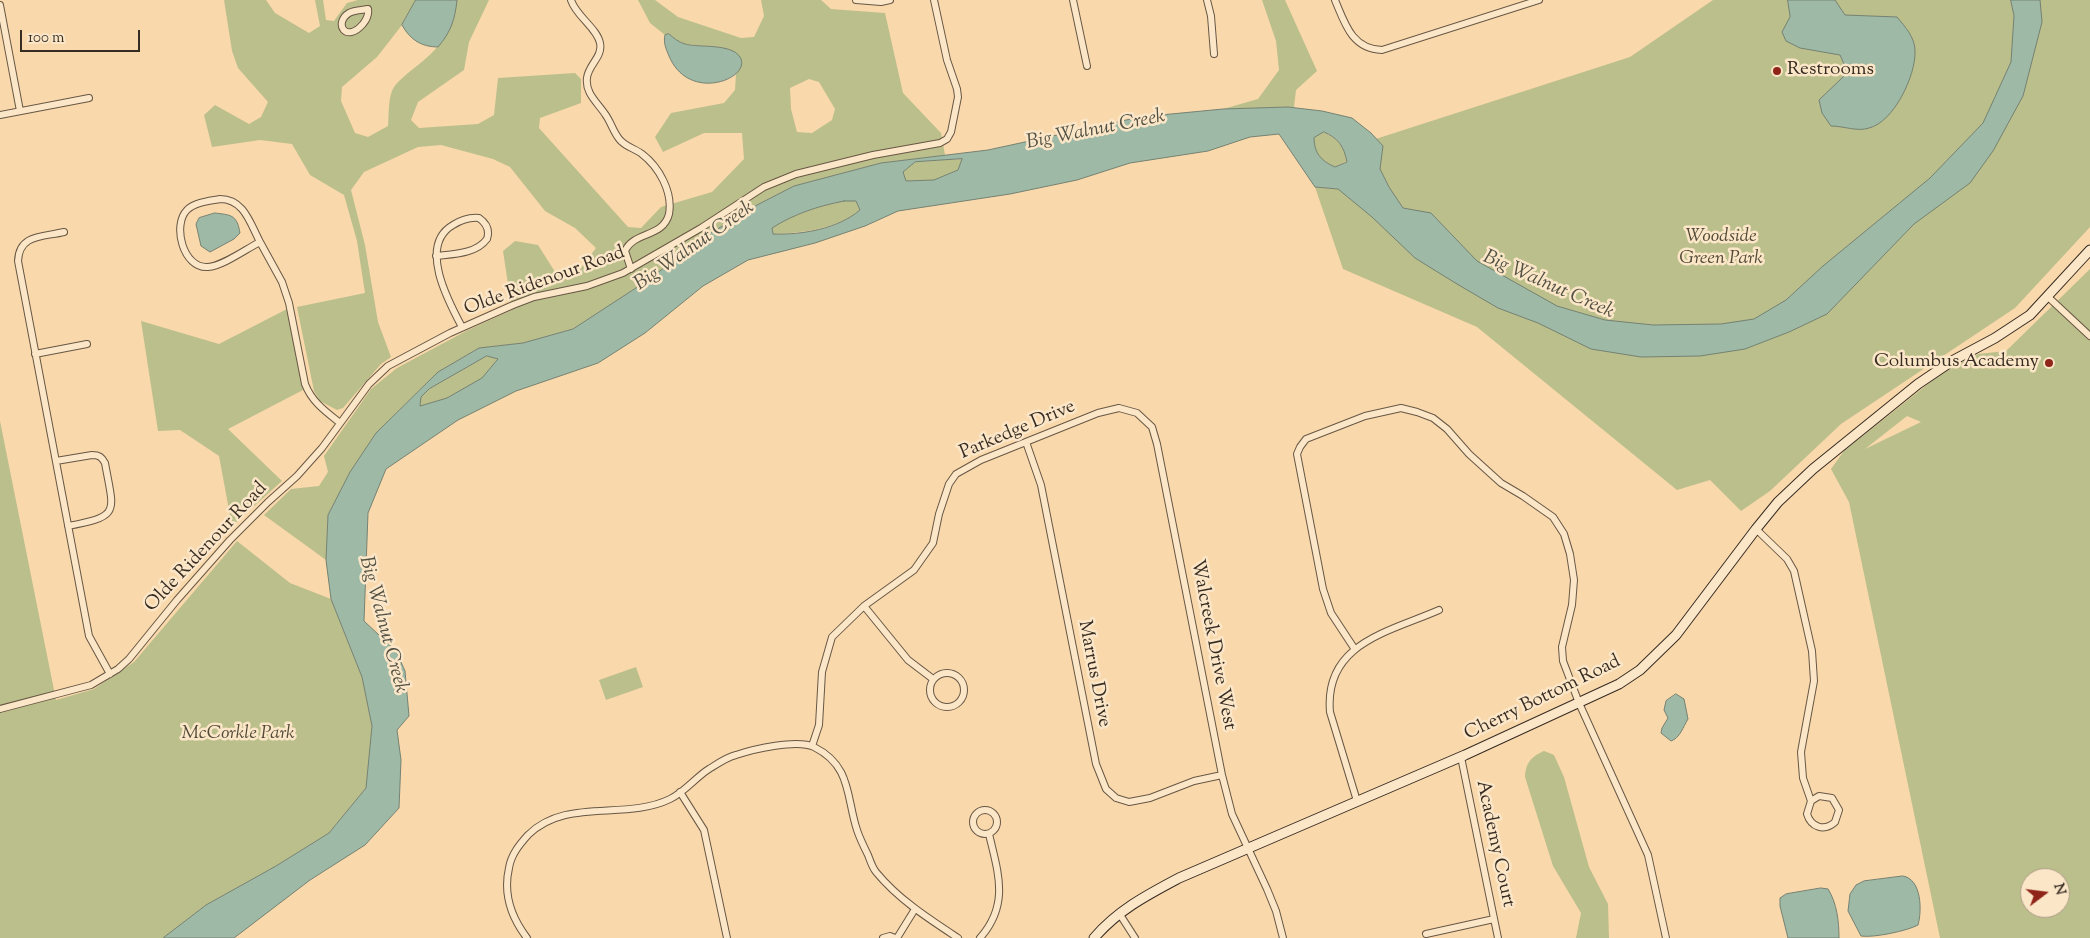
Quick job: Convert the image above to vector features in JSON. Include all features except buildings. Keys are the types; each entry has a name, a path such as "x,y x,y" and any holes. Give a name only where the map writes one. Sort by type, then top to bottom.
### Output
{"main road":[{"name":"Cherry Bottom Road","path":"1094,938 1119,913 1134,902 1179,878 1461,757 1619,684 1640,670 1676,635 1778,502 1813,469 1918,384 1952,361 1995,338 2030,315 2090,250"}],"street":[{"path":"367,0 368,9 367,19 357,31 347,32 343,28 344,18 350,12 368,9"},
{"path":"571,0 573,8 600,42 601,50 587,77 589,92 606,114 621,142 643,154 660,174 667,190 670,205 668,217 661,227 649,235 636,238 629,243 625,251 631,269"},
{"path":"856,0 881,2 890,0"},
{"name":"Olde Ridenour Road","path":"0,709 91,685 110,674 129,659 176,600 235,535 297,476 369,384 388,366 462,327 534,297 587,286 631,269 701,228 764,187 796,174 865,157 940,143 947,139 951,132 958,103 957,89 947,60 934,0"},
{"path":"1073,0 1087,66"},
{"path":"1208,0 1214,54"},
{"path":"1335,0 1353,39 1372,49 1382,50 1539,0"},
{"path":"0,5 20,111"},
{"path":"0,115 89,98"},
{"path":"260,242 216,265 206,268 197,265 189,259 184,250 180,230 181,218 188,209 198,204 229,199 238,203 244,211 282,282 289,303 305,384 310,396 318,406 340,423"},
{"path":"436,256 469,251 478,247 487,239 486,225 475,218 465,219 454,224 439,241 436,256 436,265 452,310 462,327"},
{"path":"64,232 32,239 23,243 18,251 18,261 89,636 110,674"},
{"path":"2047,296 2090,336"},
{"path":"35,354 87,344"},
{"name":"Parkedge Drive","path":"812,746 819,725 822,672 832,637 864,606 914,570 933,543 939,514 949,484 956,474 982,460 1026,442 1098,413 1119,408 1137,413 1152,427 1156,444"},
{"path":"1354,648 1331,613 1323,590 1297,454 1306,439 1365,416 1401,408 1433,418 1501,483 1553,517 1564,534 1570,554 1574,580 1572,605 1562,648 1563,661 1579,703 1648,855 1666,938"},
{"name":"Marrus Drive","path":"1026,442 1041,485 1096,764 1106,789 1116,798 1129,802 1150,798 1194,781 1222,775"},
{"name":"Walcreek Drive West","path":"1156,444 1222,775 1232,814 1276,911 1283,938"},
{"path":"56,461 98,455 102,458 107,472 112,499 111,509 106,516 97,521 68,526"},
{"path":"1756,529 1787,559 1794,571 1810,644 1814,677 1801,752 1803,778 1811,801 1807,809 1811,822 1823,828 1835,822 1839,810 1832,798 1823,796 1811,801"},
{"path":"864,606 908,660 933,679"},
{"path":"1357,801 1333,725 1329,699 1331,684 1336,672 1354,648 1439,610"},
{"path":"950,672 958,676 964,685 964,694 961,700 952,707 943,707 937,704 930,693 930,685 933,679 942,673 950,672"},
{"path":"527,938 510,908 506,884 510,861 532,830 560,815 580,812 636,810 670,799 709,769 735,755 790,744 812,746 830,758 842,771 848,788 857,830 875,871 915,909 958,938"},
{"name":"Academy Court","path":"1461,757 1498,938"},
{"path":"680,792 704,830 727,938"},
{"path":"980,938 987,931 999,906 1000,889 988,834"},
{"path":"883,938 890,936 896,938 915,909"},
{"path":"1119,913 1135,938"},
{"path":"1426,934 1494,919"}],"green space":[{"path":"224,0 266,0 275,13 309,33 320,26 315,0 323,0 326,20 334,21 347,3 358,0 416,0 402,25 377,57 342,87 341,101 355,133 368,137 388,126 390,99 393,88 431,54 443,39 452,22 457,0 489,0 469,42 464,70 418,102 411,120 419,128 478,124 494,115 498,78 575,73 581,79 581,103 540,118 539,128 628,227 641,228 661,207 712,192 744,159 742,133 704,133 663,152 655,137 671,113 724,103 735,90 736,73 741,65 723,48 685,44 669,34 665,35 650,23 638,0 655,0 678,17 741,38 754,37 764,16 761,0 821,0 831,9 885,13 903,93 941,133 945,155 881,163 794,186 757,205 711,233 645,282 573,329 523,343 479,348 438,372 376,433 350,472 328,515 326,560 264,515 291,489 319,486 328,472 324,456 371,389 397,368 468,330 512,310 503,251 515,241 538,245 557,275 578,272 596,248 575,228 545,211 510,167 493,159 441,145 418,147 364,172 351,190 365,245 378,322 391,357 381,364 343,408 337,410 320,401 314,391 297,307 365,293 357,241 344,195 310,175 292,144 260,140 212,147 204,115 215,105 249,124 261,117 268,102 238,68 232,51","holes":["809,79 819,82 835,109 832,120 812,133 797,132 791,109 790,88"]},
{"path":"1262,0 1285,0 1317,71 1296,90 1294,107 1223,109 1258,99 1279,70 1276,41"},
{"name":"Woodside Green Park","path":"1713,0 2090,0 2090,227 2015,308 1841,424 1770,491 1741,511 1710,480 1677,490 1477,327 1343,269 1315,187 1338,189 1354,146 1630,57"},
{"path":"1324,132 1340,144 1347,161 1335,167 1319,156 1315,148 1314,138"},
{"path":"962,159 958,170 934,180 906,181 903,172 915,162"},
{"path":"844,201 856,201 860,210 841,222 830,226 807,231 773,234 772,228 789,219 816,208"},
{"path":"2090,269 2090,938 1940,938 1849,502 1831,469 1844,451 1928,384 1954,366 1978,354 2006,351","holes":["1907,416 1921,422 1865,449"]},
{"path":"287,309 303,390 228,429 282,481 232,526 219,456 180,430 158,431 141,321 219,344"},
{"path":"487,356 498,359 483,378 447,398 420,406 421,397 429,389"},
{"name":"McCorkle Park","path":"0,421 56,700 94,689 134,662 237,541 290,583 331,599 362,677 372,726 366,788 329,833 276,866 206,905 163,938 0,938"},
{"path":"636,667 643,687 606,700 599,680"},
{"path":"1544,751 1554,755 1564,777 1589,867 1608,904 1609,938 1576,938 1581,913 1553,866 1525,777 1530,761"}],"water":[{"path":"416,0 457,0 452,25 438,47 427,46 417,42 402,25"},
{"path":"1788,0 1835,0 1845,15 1897,17 1906,28 1915,46 1914,61 1912,72 1902,96 1887,117 1878,124 1864,129 1831,126 1822,113 1819,100 1844,76 1844,64 1840,55 1800,48 1786,41 1782,32 1790,17"},
{"name":"Big Walnut Creek","path":"2011,0 2040,0 2042,22 2023,96 1993,151 1970,183 1914,224 1827,314 1789,332 1745,349 1700,356 1641,357 1591,349 1538,323 1498,308 1415,258 1372,217 1338,189 1315,187 1279,134 1250,137 1208,151 1130,163 1077,180 1010,194 898,211 865,226 815,243 748,260 703,286 645,333 598,363 516,391 458,420 386,469 368,513 364,621 396,651 405,671 409,716 397,730 401,760 399,808 365,845 310,880 234,938 163,938 206,905 276,866 329,833 366,788 372,726 362,677 331,599 326,560 328,515 350,472 376,433 438,372 479,348 523,343 573,329 645,282 711,233 757,205 794,186 881,163 988,150 1140,117 1223,109 1288,107 1322,111 1352,118 1371,133 1383,146 1380,169 1403,208 1431,213 1477,261 1557,306 1605,320 1653,325 1721,324 1754,319 1786,300 1823,266 1930,178 1983,123 2011,62 2014,16","holes":["1324,132 1333,137 1340,143 1347,162 1335,167 1326,162 1319,156 1315,148 1314,138","962,159 958,170 934,180 906,181 903,172 915,162","844,201 856,201 860,210 841,222 819,230 773,234 772,228 816,208","487,356 498,359 482,378 447,398 420,406 421,397 429,389"]},
{"path":"669,34 685,44 730,50 740,57 742,65 729,79 704,83 690,79 678,71 669,56 664,40 665,35"},
{"path":"215,213 225,214 235,219 240,233 234,239 210,252 201,246 196,224 199,218"},
{"path":"1676,694 1684,699 1688,719 1679,735 1671,741 1661,733 1668,718 1664,710 1666,701"},
{"path":"1903,876 1909,878 1917,889 1920,904 1918,925 1890,934 1861,936 1848,911 1850,894 1856,885 1864,881"},
{"path":"1821,888 1828,889 1834,900 1839,938 1788,938 1780,906 1780,898 1786,894"}],"place":[{"name":"Restrooms","path":"1777,71"},
{"name":"Columbus Academy","path":"2049,363"}]}
